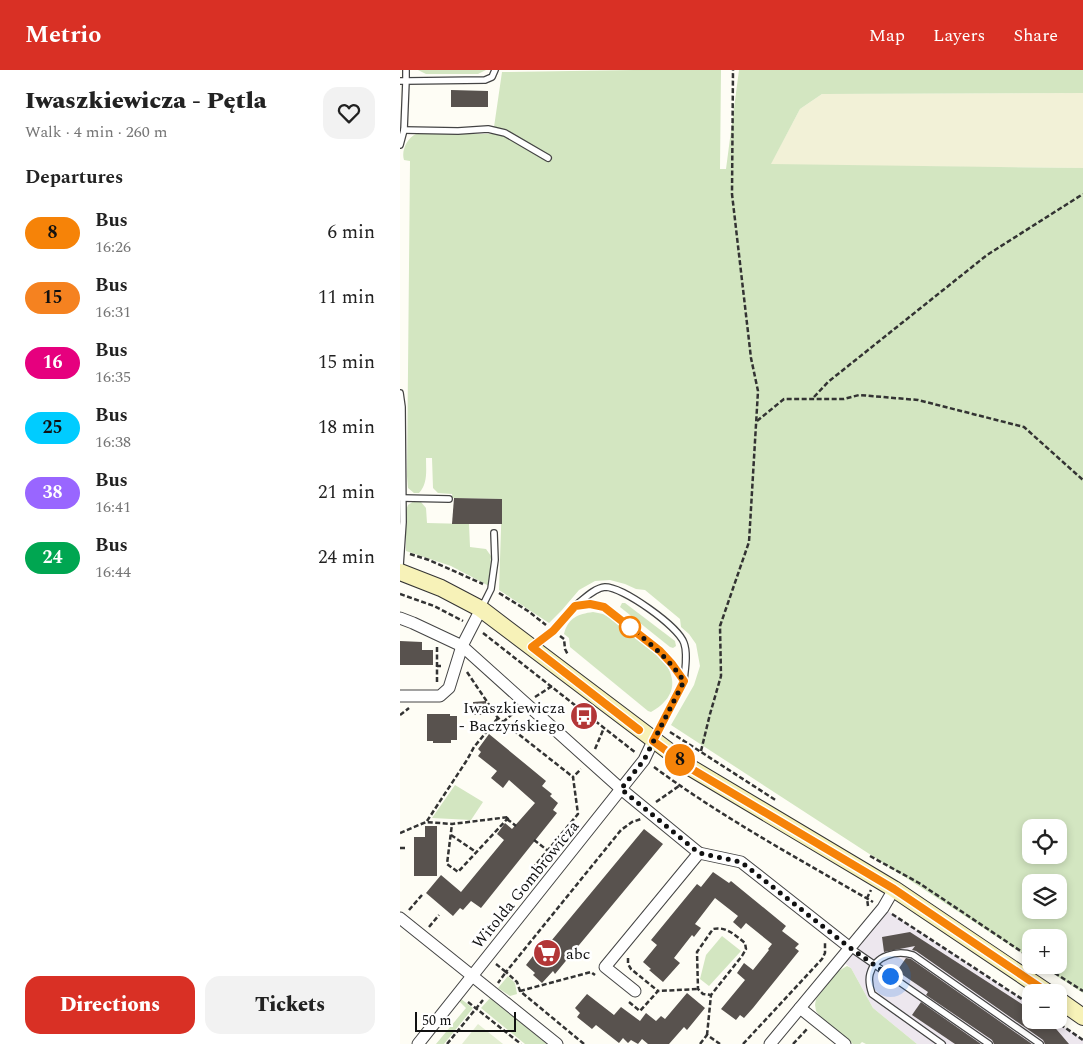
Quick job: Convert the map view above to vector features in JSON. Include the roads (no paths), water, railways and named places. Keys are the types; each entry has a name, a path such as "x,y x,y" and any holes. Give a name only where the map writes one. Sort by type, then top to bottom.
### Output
{"street":[{"path":"400,572 441,588 481,609 532,647 656,733 690,768 894,889 1035,984"},
{"path":"400,696 440,696 450,688 462,646 481,609"},
{"path":"400,618 462,646 621,789 699,853 741,862 849,947"},
{"name":"Witolda Gombrowicza","path":"418,1044 644,760 656,733"},
{"path":"635,991 605,967 699,853"},
{"path":"770,1044 883,908 894,889"},
{"path":"404,915 472,975 557,1044"},
{"path":"1067,1006 1083,1017"},
{"path":"800,1008 845,1044"}],"lane":[{"path":"400,146 404,130 403,81 406,70"},
{"path":"403,81 484,80 492,77 495,70"},
{"path":"404,130 488,130 506,133 548,158"},
{"path":"400,393 402,407 402,551 400,566"},
{"path":"402,498 449,499"},
{"path":"481,609 491,589 495,560 494,533"},
{"path":"532,647 553,631 575,606 597,589 605,587 640,602 682,637 686,650 684,681 656,733"},
{"path":"575,606 590,604 604,607 660,651 684,681"},
{"path":"849,947 989,1044"},
{"path":"942,1044 872,994 869,984 870,973 884,956 903,952 913,955 1040,1044"}],"place":[{"name":"Iwaszkiewicza - Baczyńskiego","path":"584,716"},
{"name":"abc","path":"547,953"}]}
